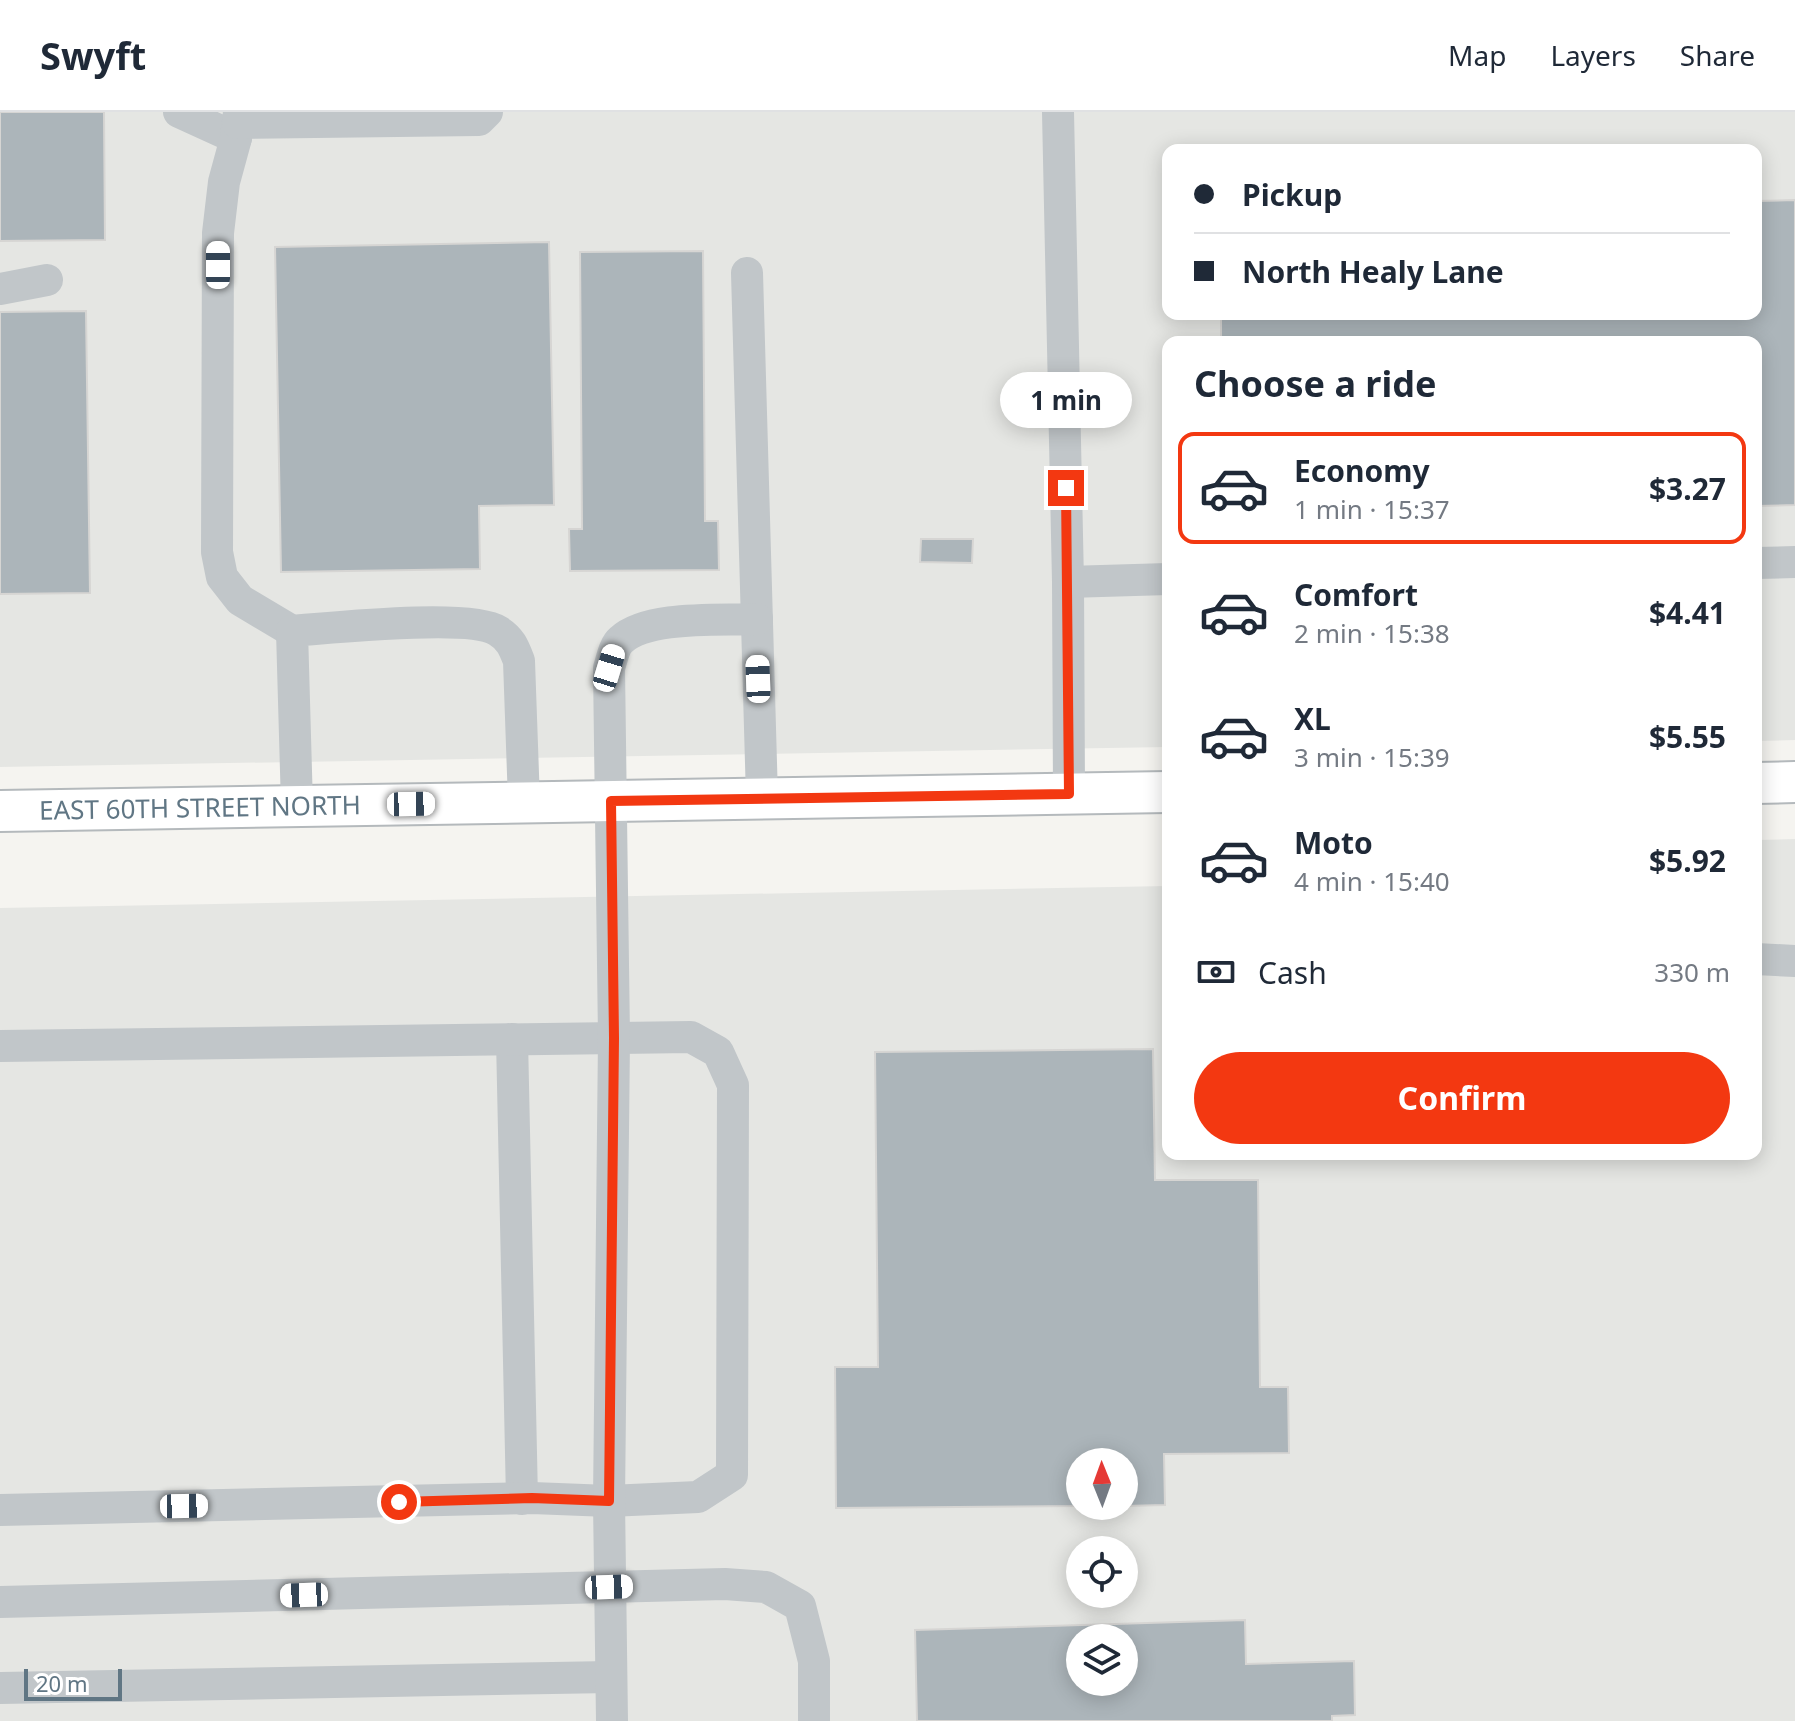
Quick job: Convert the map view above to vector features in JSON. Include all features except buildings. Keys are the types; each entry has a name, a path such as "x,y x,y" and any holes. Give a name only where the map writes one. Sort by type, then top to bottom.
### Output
{"main road":[{"path":"1762,783 1795,782"},
{"name":"EAST 60TH STREET NORTH","path":"0,811 1162,792"}],"street":[{"path":"179,112 238,124 479,120 487,112"},
{"path":"1058,112 1068,582 1069,794"},
{"path":"238,124 224,182 218,233 217,552 222,577 240,600 292,631 435,623 476,624 497,630 513,643 519,661 524,802"},
{"path":"747,273 762,798"},
{"path":"0,289 47,280"},
{"path":"1762,563 1795,562"},
{"path":"1068,582 1162,579"},
{"path":"612,1721 609,1501 614,1038 609,668 619,641 640,628 757,619"},
{"path":"292,631 297,806"},
{"path":"1762,959 1795,961"},
{"path":"0,1046 691,1037 718,1052 733,1085 732,1475 698,1497 0,1510"},
{"path":"512,1039 522,1499"},
{"path":"0,1602 725,1584 766,1587 800,1606 814,1661 814,1721"},
{"path":"0,1688 611,1677"}],"shaded area":[{"path":"0,112 1795,112 1795,740 1762,741 1762,336 1162,336 1162,747 0,767"},
{"path":"1795,839 1795,1721 0,1721 0,908 1162,886 1162,1160 1762,1160 1762,840"}],"route":[{"path":"399,1502 532,1498 609,1501 614,1038 611,801 1069,794 1066,488"}]}
